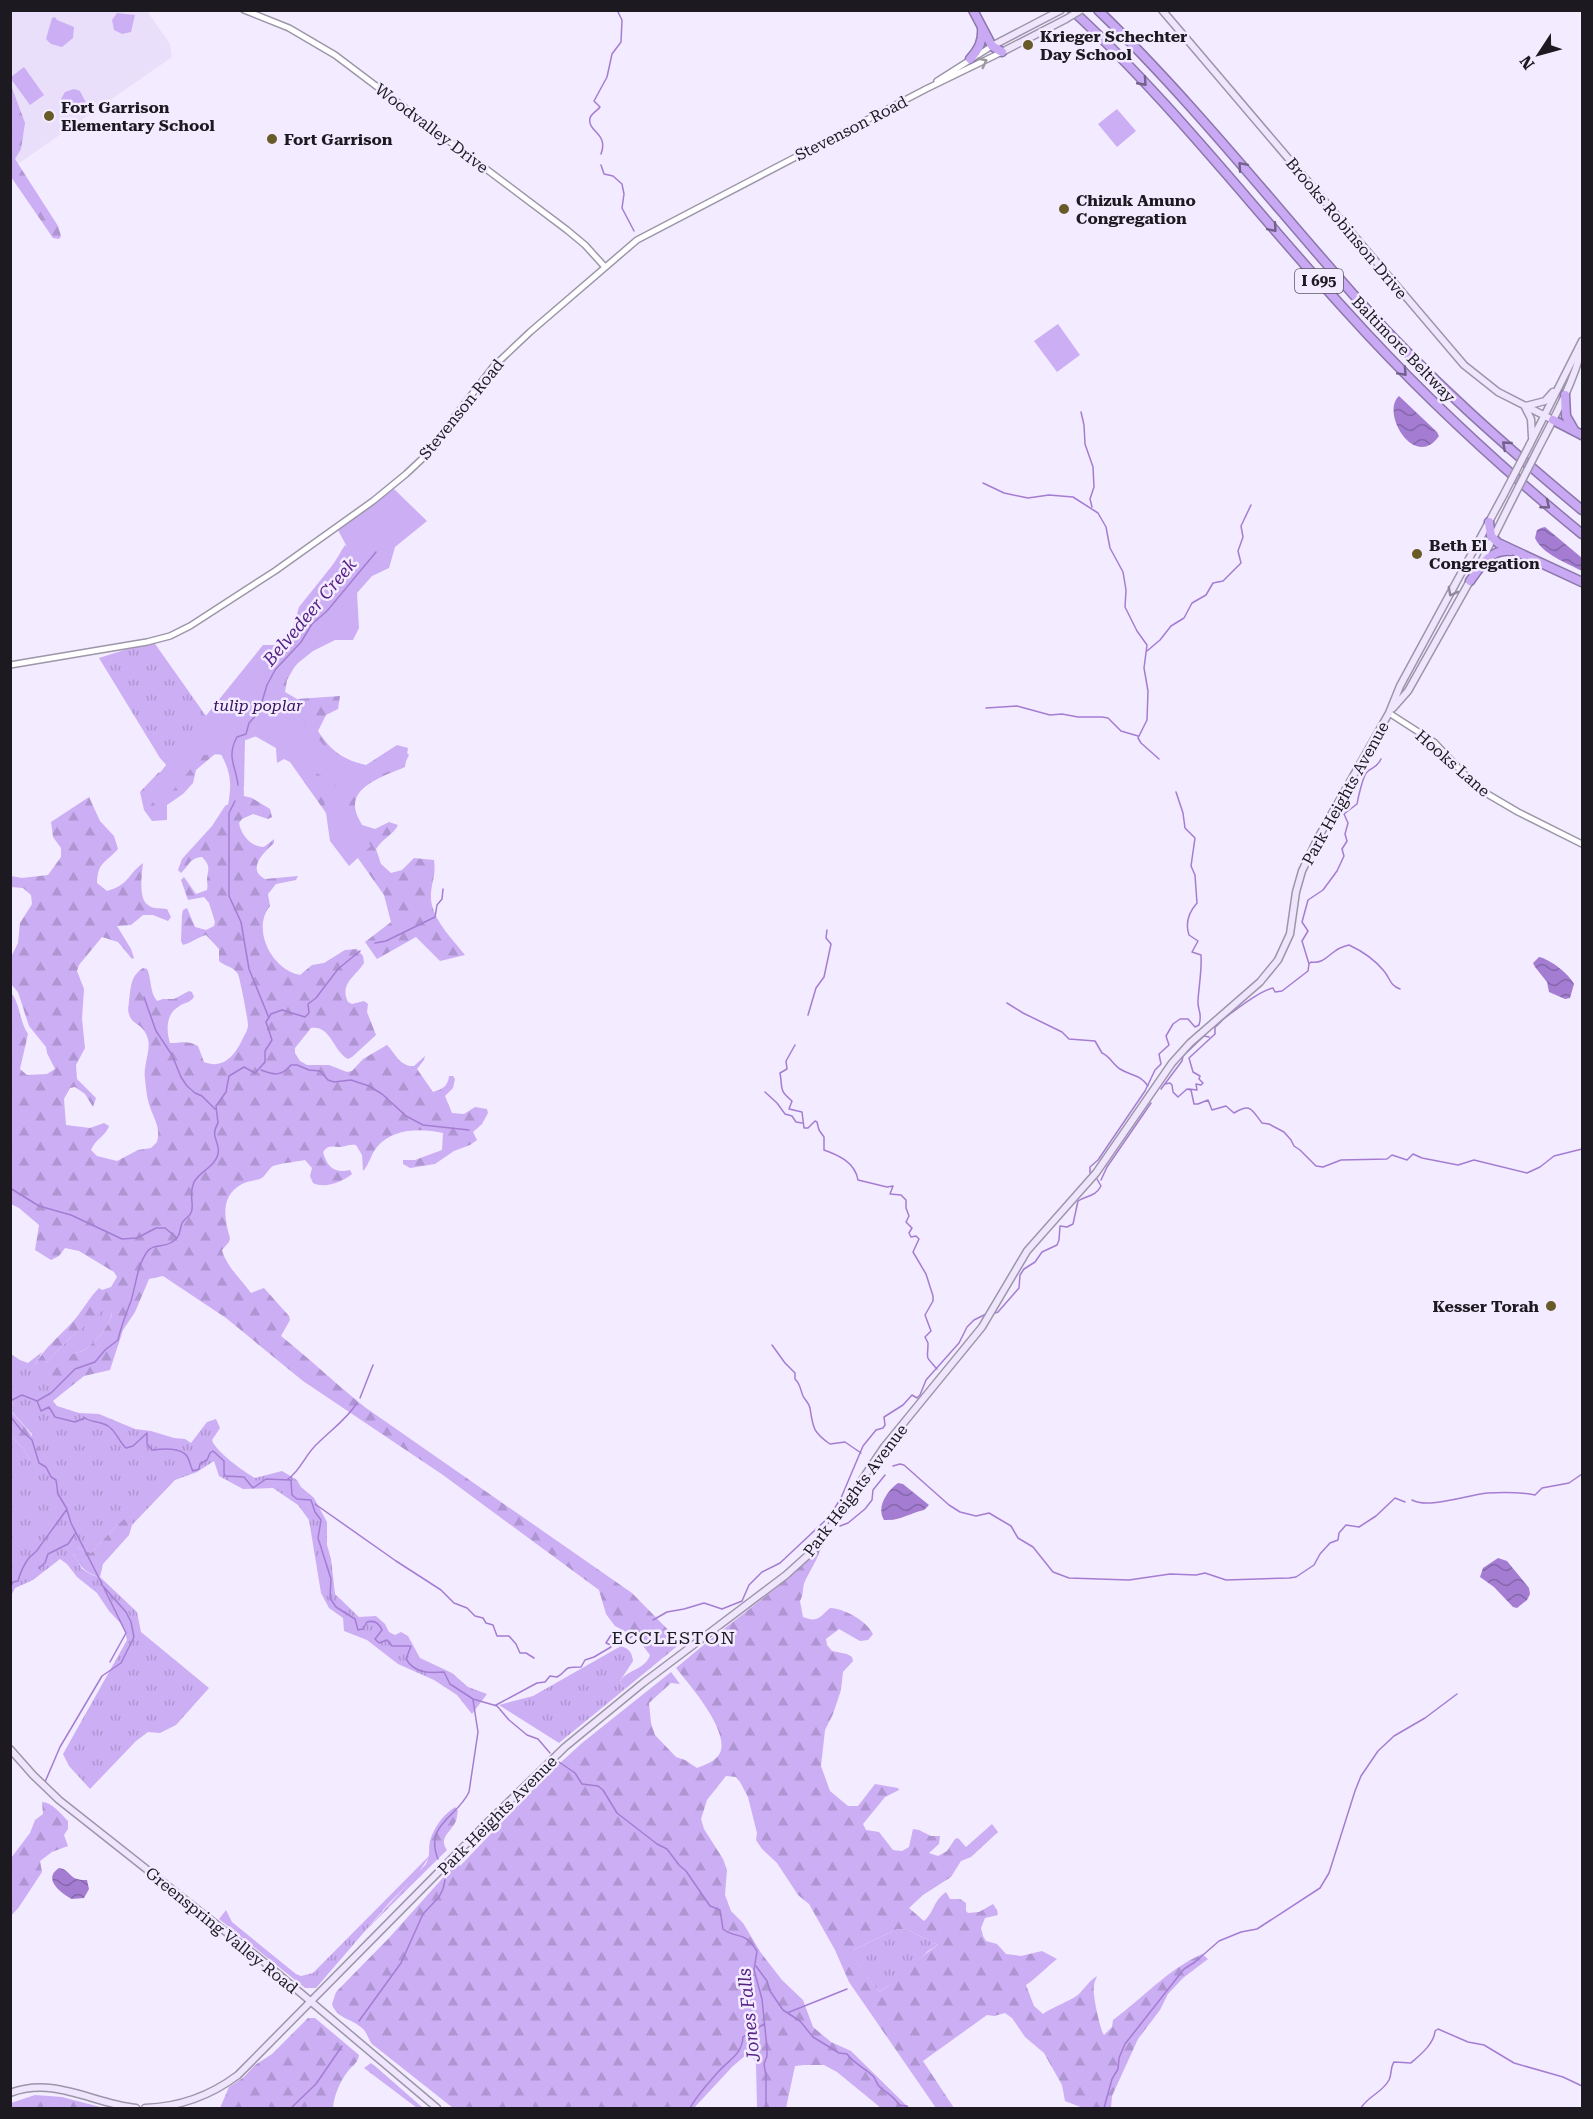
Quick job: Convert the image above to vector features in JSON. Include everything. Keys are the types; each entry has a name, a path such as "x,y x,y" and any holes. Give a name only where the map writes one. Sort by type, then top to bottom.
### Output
{"highway":[{"path":"973,10 992,46 1002,52"},
{"name":"Baltimore Beltway","path":"1072,10 1133,71 1347,312 1420,389 1502,466 1582,534"},
{"name":"Baltimore Beltway","path":"1098,10 1147,58 1404,348 1472,415 1582,510"},
{"path":"970,59 978,50 981,42 982,27"},
{"path":"1565,395 1566,416 1574,430"},
{"path":"1549,418 1582,435"},
{"path":"1489,522 1489,531 1493,539 1516,553"},
{"path":"1470,581 1492,555 1506,550 1582,582"}],"main road":[{"name":"Stevenson Road","path":"1002,52 1081,10"},
{"name":"Brooks Robinson Drive","path":"1162,10 1464,365 1489,386 1549,418"},
{"name":"Stevenson Road","path":"992,46 1060,11"},
{"name":"Park Heights Avenue","path":"1389,714 1408,691 1493,539 1537,450 1564,377 1582,341"},
{"name":"Park Heights Avenue","path":"145,2109 188,2102 220,2088 249,2065 486,1823 565,1747 643,1683 786,1575 816,1547 884,1447 982,1327 1027,1251 1096,1173 1172,1063 1190,1043 1260,981 1278,960 1290,934 1296,892 1302,871 1318,838 1389,714 1400,686 1531,442 1565,395 1582,348"},
{"path":"1531,442 1531,419 1524,406 1545,401 1564,377"},
{"path":"1415,677 1421,657 1420,651 1428,647 1441,633"},
{"name":"Greenspring Valley Road","path":"10,1749 59,1800 312,2002 437,2109"},
{"path":"10,2093 32,2088 57,2088 106,2104 136,2109"}],"street":[{"name":"Woodvalley Drive","path":"244,10 289,28 335,55 567,230 585,245 605,267"},
{"name":"Stevenson Road","path":"926,89 992,46"},
{"name":"Stevenson Road","path":"10,665 147,642 170,636 190,626 258,582 373,501 406,474 422,459 493,368 637,240 926,89 1002,52"},
{"name":"Hooks Lane","path":"1389,714 1434,742 1468,778 1489,795 1582,844"}],"shaded area":[{"name":"Fort Garrison Elementary School","path":"10,11 147,11 170,44 172,57 12,168"}],"green space":[{"path":"117,13 135,15 131,32 122,34 114,30 112,20"},
{"path":"55,17 74,27 73,38 62,47 51,44 46,39 52,18"},
{"path":"24,67 44,95 30,105 11,79"},
{"path":"11,85 25,123 21,149 15,159 58,226 61,236 59,239 53,238 11,177"},
{"path":"74,89 80,91 86,103 72,113 61,99 65,92"},
{"path":"1117,109 1136,131 1117,147 1098,124"},
{"path":"1058,324 1080,355 1057,372 1034,341"},
{"name":"tulip poplar","path":"394,489 427,521 395,547 389,568 372,576 357,593 359,628 353,640 335,640 313,651 284,679 281,694 326,748 361,766 374,765 400,746 409,755 403,767 364,783 345,803 351,823 371,846 349,866 330,841 324,799 336,785 257,736 243,741 244,801 228,805 230,779 221,754 202,755 171,793 160,811 149,798 150,785 263,645 279,645 293,627 299,607 347,547 338,530"},
{"name":"tulip poplar","path":"345,545 362,560 300,657 287,680 285,692 297,699 340,696 338,709 326,715 318,731 333,749 344,757 366,765 397,745 408,748 405,767 363,788 355,803 356,812 362,825 375,829 389,822 398,825 376,849 381,864 391,873 402,870 414,858 434,860 431,902 442,926 465,955 440,961 416,937 377,959 365,942 391,922 384,895 290,762 284,759 277,763 276,748 253,735 245,738 244,786 235,783 223,755 215,754 196,770 193,783 183,794 167,805 167,820 152,821 144,810 140,792 159,772 166,783 294,629"},
{"path":"153,641 206,716 169,768 160,758 99,658"},
{"path":"244,796 252,798 270,809 272,817 268,819 253,814 242,819 239,823 244,836 251,843 264,847 274,839 274,843 259,861 257,870 265,879 298,876 296,880 276,884 268,894 270,906 263,926 267,947 273,957 290,972 300,975 312,965 324,963 345,950 357,949 363,956 364,963 349,981 345,990 348,1002 352,1004 364,1001 368,1004 367,1012 376,1035 348,1059 328,1034 318,1028 311,1028 295,1048 300,1061 307,1065 329,1065 347,1072 352,1071 363,1059 387,1045 401,1062 409,1066 414,1066 425,1056 417,1069 433,1092 444,1087 449,1076 453,1076 455,1079 453,1088 445,1096 452,1113 464,1114 475,1107 487,1109 488,1113 482,1124 473,1132 477,1140 454,1151 435,1164 410,1168 403,1164 403,1160 415,1160 442,1150 443,1133 417,1130 399,1133 383,1141 363,1171 362,1155 356,1145 327,1148 323,1152 329,1165 340,1171 350,1170 352,1174 333,1184 313,1183 310,1176 312,1168 305,1160 273,1166 262,1178 242,1184 230,1195 225,1215 230,1238 222,1250 224,1256 251,1293 264,1288 289,1316 290,1320 281,1336 366,1408 632,1593 681,1643 625,1689 620,1681 644,1664 650,1655 637,1638 615,1626 606,1614 599,1590 443,1475 303,1381 226,1318 163,1276 149,1279 135,1312 123,1330 110,1370 84,1376 59,1396 52,1396 46,1377 72,1354 85,1350 100,1336 112,1314 108,1306 69,1339 46,1363 36,1368 35,1365 96,1291 99,1288 102,1290 111,1287 117,1277 114,1272 79,1251 65,1248 59,1256 51,1260 35,1250 39,1225 11,1204 10,992 16,1001 28,1034 20,1069 27,1075 47,1074 55,1069 46,1047 29,1026 18,992 11,984 11,957 18,943 20,923 32,904 31,895 23,888 11,887 11,876 22,878 48,875 61,857 61,848 53,837 51,822 89,797 100,821 114,836 118,849 103,863 97,883 107,891 114,889 124,883 143,863 141,886 145,902 152,907 167,909 171,917 168,921 153,915 143,915 131,925 117,926 134,958 132,959 118,942 102,937 79,965 77,971 84,989 82,1019 85,1048 76,1065 77,1079 96,1098 93,1107 85,1094 75,1087 70,1088 64,1099 66,1125 90,1128 104,1123 109,1126 91,1150 97,1156 117,1161 138,1150 151,1148 157,1142 158,1128 148,1101 145,1079 148,1039 143,1030 130,1018 128,1011 132,983 143,968 147,969 157,1001 174,999 189,991 194,997 171,1014 168,1028 170,1043 184,1042 198,1046 204,1062 211,1064 218,1064 228,1059 240,1044 248,1025 238,974 234,969 219,961 219,949 206,935 183,945 181,941 182,914 187,908 195,927 206,930 214,926 215,922 209,903 204,897 188,900 181,880 184,877 196,894 207,890 208,865 202,857 192,861 181,873 178,870 182,859 212,826 225,806"},
{"path":"108,1305 112,1313 109,1323 100,1336 85,1350 72,1354 48,1381 52,1395 59,1396 53,1401 57,1406 79,1413 99,1414 135,1429 185,1439 191,1443 207,1422 216,1419 220,1428 212,1440 218,1450 231,1461 255,1478 282,1471 297,1480 301,1487 314,1498 327,1522 327,1545 335,1594 359,1617 376,1616 385,1624 389,1632 395,1635 401,1632 408,1636 420,1658 452,1673 468,1687 487,1694 472,1714 457,1695 434,1680 398,1664 367,1640 344,1631 343,1618 329,1608 321,1593 309,1520 298,1505 273,1488 243,1489 219,1476 214,1461 197,1472 175,1480 132,1525 126,1518 91,1553 78,1547 73,1554 82,1569 100,1577 137,1612 141,1632 209,1688 176,1725 160,1733 148,1732 136,1741 90,1789 69,1766 63,1754 127,1640 124,1627 97,1593 60,1559 33,1580 15,1588 11,1596 11,1436 24,1449 30,1460 32,1434 11,1411 13,1402 10,1400 11,1354 28,1363 42,1352 35,1365 46,1363 69,1339"},
{"path":"11,1412 31,1435 45,1461 38,1465 30,1460 24,1449 11,1436"},
{"path":"127,1517 132,1525 129,1535 103,1564 100,1577 95,1576 78,1563 71,1548 78,1547 91,1553"},
{"path":"821,1548 804,1584 800,1601 803,1617 815,1619 830,1608 836,1609 860,1620 873,1634 868,1640 860,1641 839,1629 826,1639 832,1651 847,1654 852,1657 853,1661 843,1672 841,1690 825,1730 821,1766 830,1791 848,1806 858,1806 875,1784 898,1788 899,1790 885,1797 863,1824 866,1830 879,1832 893,1850 902,1851 909,1847 913,1829 931,1836 940,1836 939,1844 929,1853 938,1856 947,1851 958,1838 966,1847 992,1824 998,1832 971,1857 961,1861 951,1877 923,1895 909,1908 924,1921 946,1892 950,1899 960,1899 966,1903 968,1913 979,1912 993,1904 998,1915 985,1918 981,1928 986,1941 997,1944 1006,1954 1021,1956 1042,1951 1057,1959 1026,1985 1034,2006 1043,2014 1079,1994 1097,1976 1094,1996 1104,2035 1112,2027 1113,2020 1166,1976 1202,1954 1208,1959 1183,1978 1168,1994 1160,2010 1138,2039 1112,2096 1111,2108 1083,2108 1065,2101 1062,2085 1044,2053 1025,2037 1012,2018 1005,2013 987,2015 923,2061 954,2108 936,2108 849,1982 835,1950 809,1904 798,1895 777,1863 756,1840 757,1833 748,1797 736,1777 726,1776 707,1800 701,1819 704,1829 723,1859 727,1870 725,1895 731,1911 743,1923 761,1953 782,1980 803,2000 813,2027 831,2042 851,2051 909,2108 881,2108 837,2072 824,2065 804,2065 795,2066 786,2108 757,2108 756,2064 752,2056 747,2054 694,2108 453,2108 372,2044 362,2028 337,2013 332,2004 336,1992 388,1939 458,1861 460,1866 547,1775 582,1743 671,1672 680,1684 671,1683 649,1703 655,1735 676,1757 697,1768 716,1758 722,1744 714,1721 707,1708 676,1668","holes":["897,1929 908,1930 938,1945 880,1992 853,1957 853,1950"]},
{"path":"621,1646 627,1648 633,1661 620,1681 625,1689 559,1743 499,1705 533,1696"},
{"path":"42,1802 53,1806 68,1821 68,1829 64,1835 68,1846 52,1852 40,1861 42,1872 11,1916 11,1858 30,1833 35,1820 43,1814"},
{"path":"455,1807 458,1811 456,1821 444,1842 447,1850 366,1930 426,1864 434,1831"},
{"path":"431,1854 417,1875 390,1902 316,1988 305,1988 219,1919 226,1910 232,1922 296,1974 301,1976 313,1973"},
{"path":"897,1929 908,1930 938,1945 880,1992 853,1957 853,1950"},
{"path":"308,2018 315,2018 359,2055 340,2084 333,2108 220,2108 229,2087 272,2054"},
{"path":"371,2063 423,2108 417,2108 364,2068"},
{"path":"35,2095 62,2097 104,2108 11,2108 11,2103"}],"water":[{"path":"1399,396 1437,432 1439,436 1430,445 1420,447 1403,436 1394,414 1394,404"},
{"path":"1545,527 1582,558 1582,571 1556,558 1538,544 1535,538 1537,530"},
{"path":"1539,957 1554,964 1572,980 1574,984 1570,998 1565,999 1549,992 1547,982 1533,963"},
{"path":"898,1483 903,1484 929,1505 924,1510 884,1520 882,1505 890,1490"},
{"path":"1498,1558 1507,1561 1529,1588 1530,1594 1527,1600 1517,1608 1513,1607 1494,1587 1480,1577 1483,1568"},
{"path":"59,1868 76,1879 87,1880 89,1889 84,1898 72,1899 55,1885 52,1877"}],"waterway":[{"path":"601,154 602,141 592,127 590,118 600,107 594,101 607,77 612,54 621,42 622,20 617,10"},
{"path":"601,165 604,174 613,176 622,184 624,194 622,208 634,231"},
{"path":"1081,412 1085,444 1093,467 1094,487 1090,499 1092,507"},
{"path":"983,483 1004,493 1028,498 1049,495 1073,497 1098,513 1106,527 1110,548 1123,572 1126,590 1125,607 1147,645 1144,668 1148,691 1147,720 1138,738 1159,759"},
{"path":"1147,651 1171,626 1184,618 1192,603 1206,595 1213,583 1223,581 1241,563 1238,551 1243,537 1241,526 1251,505"},
{"name":"Belvedeer Creek","path":"238,785 232,750 237,737 246,734 249,723 259,712 267,685 275,670 301,642 312,624 327,611 376,552"},
{"path":"986,708 1017,706 1050,715 1108,718 1121,731 1138,736"},
{"path":"1189,1089 1197,1090 1196,1084 1203,1083 1199,1079 1200,1076 1193,1072 1189,1058 1215,1034 1215,1027 1224,1018 1268,989 1273,988 1275,992 1282,991 1308,971 1309,964 1302,941 1308,931 1302,922 1308,900 1323,890 1337,871 1344,856 1342,849 1347,841 1345,834 1348,823 1344,814 1357,804 1365,774 1381,759"},
{"path":"1090,1173 1090,1167 1098,1160 1161,1064 1159,1054 1169,1045 1166,1036 1173,1024 1180,1019 1188,1019 1195,1027 1200,1021 1198,1003 1201,955 1192,952 1198,941 1189,935 1187,926 1190,914 1197,903 1195,875 1191,866 1195,838 1185,828 1176,792"},
{"name":"Belvedeer Creek","path":"235,801 229,813 229,896 241,922 249,969 269,1018"},
{"path":"375,943 386,941 435,917 443,889"},
{"path":"808,1015 816,988 824,977 831,944 826,938 827,930"},
{"path":"1309,964 1321,961 1337,949 1349,945 1372,960 1384,971 1392,984 1400,989"},
{"path":"37,1401 51,1393 75,1369 95,1362 118,1340 144,1257 153,1247 169,1244 177,1238 182,1223 192,1210 194,1182 211,1166 218,1154 215,1136 218,1123 216,1106 226,1092 229,1076 244,1067 255,1073 265,1062 265,1051 272,1040 266,1022 271,1014 282,1010 305,1017 309,1013 308,1004 316,998 338,969 360,951"},
{"path":"144,997 156,1031 172,1055 181,1077 187,1086 215,1109"},
{"path":"1007,1003 1062,1032 1069,1039 1095,1041 1102,1053 1117,1067 1139,1077 1148,1086"},
{"path":"1161,1089 1182,1061 1183,1056 1204,1036 1209,1037"},
{"path":"795,1045 786,1061 787,1069 780,1073 783,1091 792,1101 789,1109 802,1112 804,1128 817,1122 824,1137 824,1150 850,1164 858,1180 887,1187 893,1186 890,1194 901,1195 906,1200 909,1216 906,1222 912,1228 909,1233 911,1237 916,1236 919,1239 913,1252 926,1274 933,1296 933,1301 925,1315 931,1331 925,1337 928,1343 928,1357 937,1369"},
{"path":"261,1070 277,1074 284,1072 291,1065 297,1065 309,1070 320,1071 328,1080 334,1082 351,1080 369,1086 382,1094 406,1116 423,1125 469,1130"},
{"path":"1165,1084 1170,1083 1173,1092 1178,1097 1187,1089 1191,1090 1194,1104 1208,1100 1212,1110 1226,1106 1234,1113 1244,1108 1250,1109 1262,1123 1284,1132 1294,1146 1316,1166 1323,1167 1341,1160 1387,1159 1392,1155 1407,1160 1413,1154 1458,1165 1474,1160 1527,1173 1540,1167 1554,1156 1582,1149"},
{"path":"765,1092 785,1114 792,1116 796,1122 802,1123"},
{"path":"1101,1180 1107,1167 1151,1103"},
{"path":"995,1313 1019,1288 1020,1275 1024,1269 1035,1262 1042,1252 1057,1245 1060,1226 1067,1227 1073,1224 1078,1201 1099,1190 1101,1186 1097,1179"},
{"path":"10,1188 39,1206 71,1215 122,1239 137,1238 156,1228 165,1228 177,1238"},
{"path":"653,1620 667,1612 704,1603 722,1609 742,1601 749,1585 762,1572 780,1563 829,1517 841,1498 863,1446 876,1430 885,1425 884,1417 903,1405 912,1395 917,1398 920,1395 926,1380 959,1343 967,1327 974,1320 986,1314"},
{"path":"772,1345 795,1373 795,1379 809,1406 817,1433 830,1444 845,1442 861,1453"},
{"path":"360,1398 373,1365"},
{"name":"Jones Falls","path":"10,1401 22,1395 37,1401 41,1411 49,1407 55,1417 75,1422 85,1418 105,1424 114,1431 126,1448 133,1446 147,1433 147,1444 152,1450 171,1449 184,1453 193,1471 199,1469 200,1464 207,1460 213,1451 224,1461 225,1476 244,1477 253,1488 266,1479 291,1480 292,1495 297,1499 311,1500 321,1520 318,1538 331,1579 330,1598 336,1607 355,1619 358,1630 363,1629 367,1622 372,1621 378,1624 382,1630 375,1639 379,1643 387,1640 392,1646 411,1646 406,1659 414,1668 428,1672 444,1672 450,1684 473,1699 497,1706 509,1720 527,1735 538,1739 550,1753"},
{"path":"288,1479 314,1447 344,1419 357,1403"},
{"path":"10,1416 32,1440 39,1463 46,1467 51,1477 56,1480 58,1494 67,1509 28,1559 18,1581 13,1582 10,1588"},
{"path":"893,1466 904,1465 960,1512 976,1516 989,1513 1011,1526 1018,1538 1033,1547 1053,1572 1069,1578 1129,1580 1170,1574 1205,1573 1226,1580 1296,1577 1314,1565 1330,1543 1338,1540 1339,1533 1346,1525 1359,1527 1376,1516 1395,1498 1405,1502"},
{"path":"1412,1500 1428,1503 1493,1493 1535,1495 1542,1488 1569,1483 1582,1474"},
{"path":"840,1526 848,1523 865,1509 872,1500 873,1490 885,1475"},
{"path":"315,1504 441,1590 454,1603 467,1608 475,1616 493,1625 497,1636 509,1636 520,1653 526,1653 534,1658"},
{"path":"67,1510 71,1523 102,1584"},
{"path":"816,1530 824,1529"},
{"path":"39,1568 45,1563 48,1554 68,1544 75,1534"},
{"path":"45,1782 60,1747 102,1676 121,1663 134,1637 126,1612 102,1585"},
{"path":"104,1588 126,1633 110,1662"},
{"path":"496,1705 537,1683 545,1682 550,1676 557,1677 568,1668 581,1667 585,1660 611,1647 606,1643 611,1635 619,1633 630,1638 639,1631"},
{"path":"1104,2108 1125,2044 1184,1969 1219,1941 1241,1932 1257,1929 1320,1888 1329,1873 1361,1776 1378,1751 1394,1736 1425,1718 1457,1694"},
{"path":"438,1859 435,1847 438,1829 464,1801 469,1792 478,1732 473,1700"},
{"name":"Jones Falls","path":"559,1762 575,1773 582,1784 598,1786 603,1790 617,1813 667,1849 686,1871 710,1906 720,1910 723,1929 744,1937 757,1951 754,1970 762,1999 767,2048 764,2064 766,2108"},
{"path":"359,2021 401,1963 423,1914 439,1897 445,1880"},
{"path":"756,1966 783,2010 800,2021 813,2037 839,2053 847,2054 873,2076 879,2087 893,2097 899,2105 908,2108"},
{"path":"787,2013 847,1989"},
{"path":"690,2108 707,2084 738,2052 743,2037 764,2024"},
{"path":"1361,2108 1386,2084 1394,2062 1411,2063 1429,2045 1438,2029 1468,2042 1484,2045 1514,2063 1563,2077 1582,2086"},
{"path":"291,2108 316,2084 342,2046"}],"place":[{"name":"Krieger Schechter Day School","path":"1028,45"},
{"name":"Fort Garrison Elementary School","path":"49,116"},
{"name":"Fort Garrison","path":"272,139"},
{"name":"Chizuk Amuno Congregation","path":"1064,209"},
{"name":"Beth El Congregation","path":"1417,554"},
{"name":"Kesser Torah","path":"1551,1306"}],"district":[{"name":"ECCLESTON","path":"674,1638"}]}
